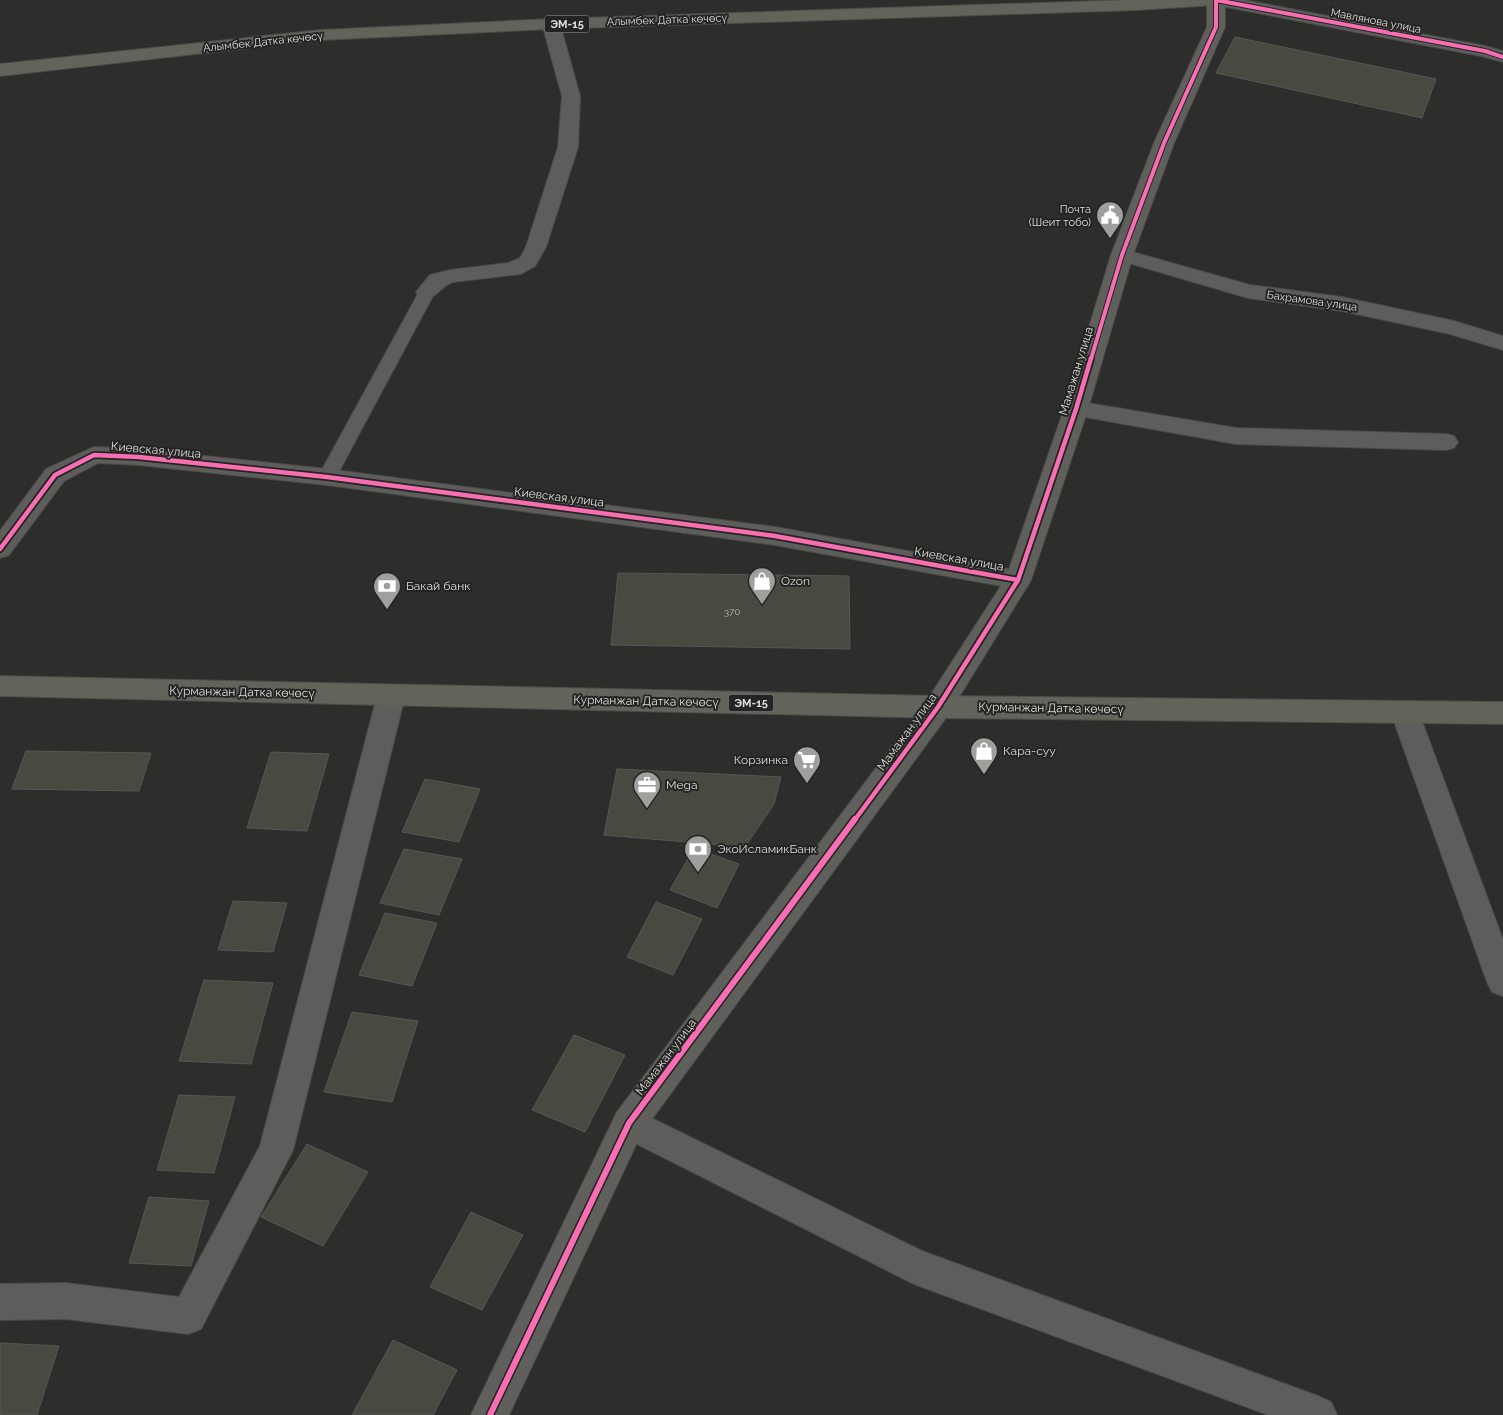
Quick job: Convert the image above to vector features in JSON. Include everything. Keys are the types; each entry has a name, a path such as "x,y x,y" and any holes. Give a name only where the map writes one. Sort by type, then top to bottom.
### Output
{"main road":[{"name":"Алымбек Датка көчөсү","path":"0,70 321,35 551,24 1136,5 1216,0"},
{"name":"Курманжан Датка көчөсү","path":"0,686 938,707 1503,713"}],"street":[{"name":"Мавлянова улица","path":"1216,0 1485,51 1503,57"},
{"name":"Мамажан улица","path":"490,1415 630,1123 938,707 1018,580 1076,409 1122,255 1164,143 1216,26 1216,0"},
{"path":"427,292 438,280 450,276 513,269 528,262 536,247 568,147 571,96 551,24"},
{"name":"Бахрамова улица","path":"1122,255 1248,291 1342,304 1454,328 1503,343"},
{"path":"1076,409 1236,436 1446,442"},
{"name":"Киевская улица","path":"0,549 55,475 94,455 139,457 327,477 775,536 1018,580"},
{"path":"0,1302 66,1301 188,1316 276,1150 391,696"},
{"path":"1405,712 1503,982"},
{"path":"630,1123 914,1266 1318,1415"}],"lane":[{"path":"327,477 427,292"}],"building":[{"path":"1235,37 1436,79 1422,118 1216,73"},
{"path":"618,573 849,576 850,649 611,645"},
{"path":"26,751 151,753 139,791 12,789"},
{"path":"271,752 329,754 307,831 247,828"},
{"path":"617,769 781,777 774,804 745,847 604,835"},
{"path":"425,779 480,789 459,842 402,832"},
{"path":"694,848 739,864 717,908 670,890"},
{"path":"404,849 462,859 439,915 380,903"},
{"path":"233,901 287,903 273,952 218,950"},
{"path":"656,902 702,919 673,975 627,957"},
{"path":"385,913 437,923 412,986 359,975"},
{"path":"204,980 273,983 251,1064 179,1061"},
{"path":"352,1012 418,1021 392,1102 324,1092"},
{"path":"574,1035 625,1055 585,1132 532,1110"},
{"path":"179,1095 235,1097 214,1173 157,1170"},
{"path":"307,1144 368,1172 323,1246 261,1217"},
{"path":"149,1197 209,1201 191,1266 129,1263"},
{"path":"471,1212 523,1235 482,1310 430,1287"},
{"path":"393,1340 457,1370 433,1415 352,1415"},
{"path":"0,1343 59,1346 37,1415 0,1415"}],"cycle path":[{"path":"490,1415 629,1123 938,707 1018,580 1076,409 1122,255 1164,143 1216,27 1216,0 1485,51 1503,57"},
{"path":"0,549 55,475 94,455 139,457 327,477 775,536 1018,580"}],"place":[{"name":"Почта (Шеит тобо)","path":"1110,239"},
{"name":"Ozon","path":"762,605"},
{"name":"Бакай банк","path":"387,610"},
{"name":"Кара-суу","path":"984,775"},
{"name":"Корзинка","path":"807,784"},
{"name":"Mega","path":"647,809"},
{"name":"ЭкоИсламикБанк","path":"698,873"}]}
